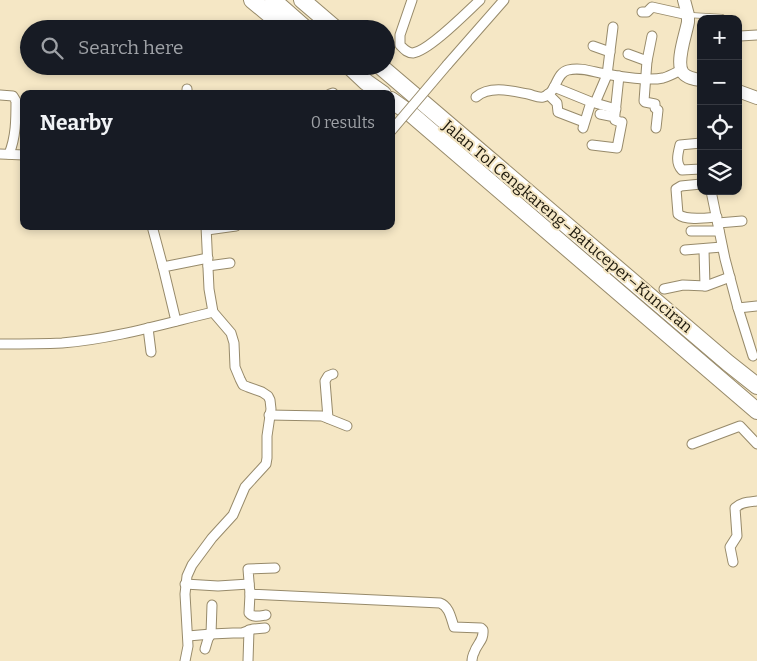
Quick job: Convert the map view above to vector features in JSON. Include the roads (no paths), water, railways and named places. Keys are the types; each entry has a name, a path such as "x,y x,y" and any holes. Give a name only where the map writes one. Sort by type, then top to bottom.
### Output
{"highway":[{"path":"252,0 276,20"},
{"path":"273,0 296,20"},
{"path":"302,0 325,20"},
{"path":"314,0 333,20"},
{"path":"356,75 377,90"},
{"path":"358,75 366,82"},
{"name":"Jalan Tol Cengkareng–Batuceper–Kunciran","path":"391,75 757,386"},
{"name":"Jalan Tol Cengkareng–Batuceper–Kunciran","path":"395,103 411,114 757,411"}],"main road":[{"path":"684,0 688,15 680,59 681,70 689,78 697,79"},
{"path":"742,92 757,98"}],"street":[{"path":"412,0 400,35 400,45 406,51 412,53 436,40 480,0"},
{"path":"395,126 504,0"},
{"path":"642,12 647,12 652,4 688,15"},
{"path":"613,27 607,74 594,103 615,113"},
{"path":"742,36 757,35"},
{"path":"652,36 647,61 644,101 656,104 658,110 656,128"},
{"path":"593,46 610,52"},
{"path":"628,54 647,61"},
{"path":"476,97 487,90 495,90 544,97 566,71 579,69 619,76 645,78 663,78 681,70"},
{"path":"592,145 617,148 622,122 615,120 619,76"},
{"path":"551,90 590,101 591,104 584,125 558,112 557,103 551,90"},
{"path":"0,95 13,96 16,100 13,143 4,154"},
{"path":"600,114 615,113"},
{"path":"697,143 680,144 677,160 679,168 682,170 697,169"},
{"path":"4,154 20,155"},
{"path":"697,184 681,186 676,189 678,214 685,218 718,224"},
{"path":"712,195 722,247 753,356"},
{"path":"692,231 718,224 742,221"},
{"path":"153,230 176,321"},
{"path":"184,661 188,646 186,576 212,538 233,515 250,480 266,464 271,404 268,396 243,385 235,367 234,342 231,333 213,312 207,230"},
{"path":"685,250 704,250 722,247"},
{"path":"704,250 705,286"},
{"path":"163,267 208,262 230,263"},
{"path":"664,289 711,285 730,277"},
{"path":"738,308 757,306"},
{"path":"0,344 62,343 106,337 213,312"},
{"path":"148,328 152,352"},
{"path":"328,418 325,381 328,376 333,374"},
{"path":"269,415 322,416 347,426"},
{"path":"692,444 740,426 757,444"},
{"path":"733,562 730,547 737,536 735,508 744,503 757,501"},
{"path":"266,615 254,616 249,614 250,589 248,569 275,568"},
{"path":"185,584 440,602 447,607 454,627 481,628 482,640 474,651 472,661"},
{"path":"205,649 211,634 212,605"},
{"path":"188,636 233,634 265,628"},
{"path":"248,630 248,661"}],"lane":[{"path":"688,15 697,16"}]}
